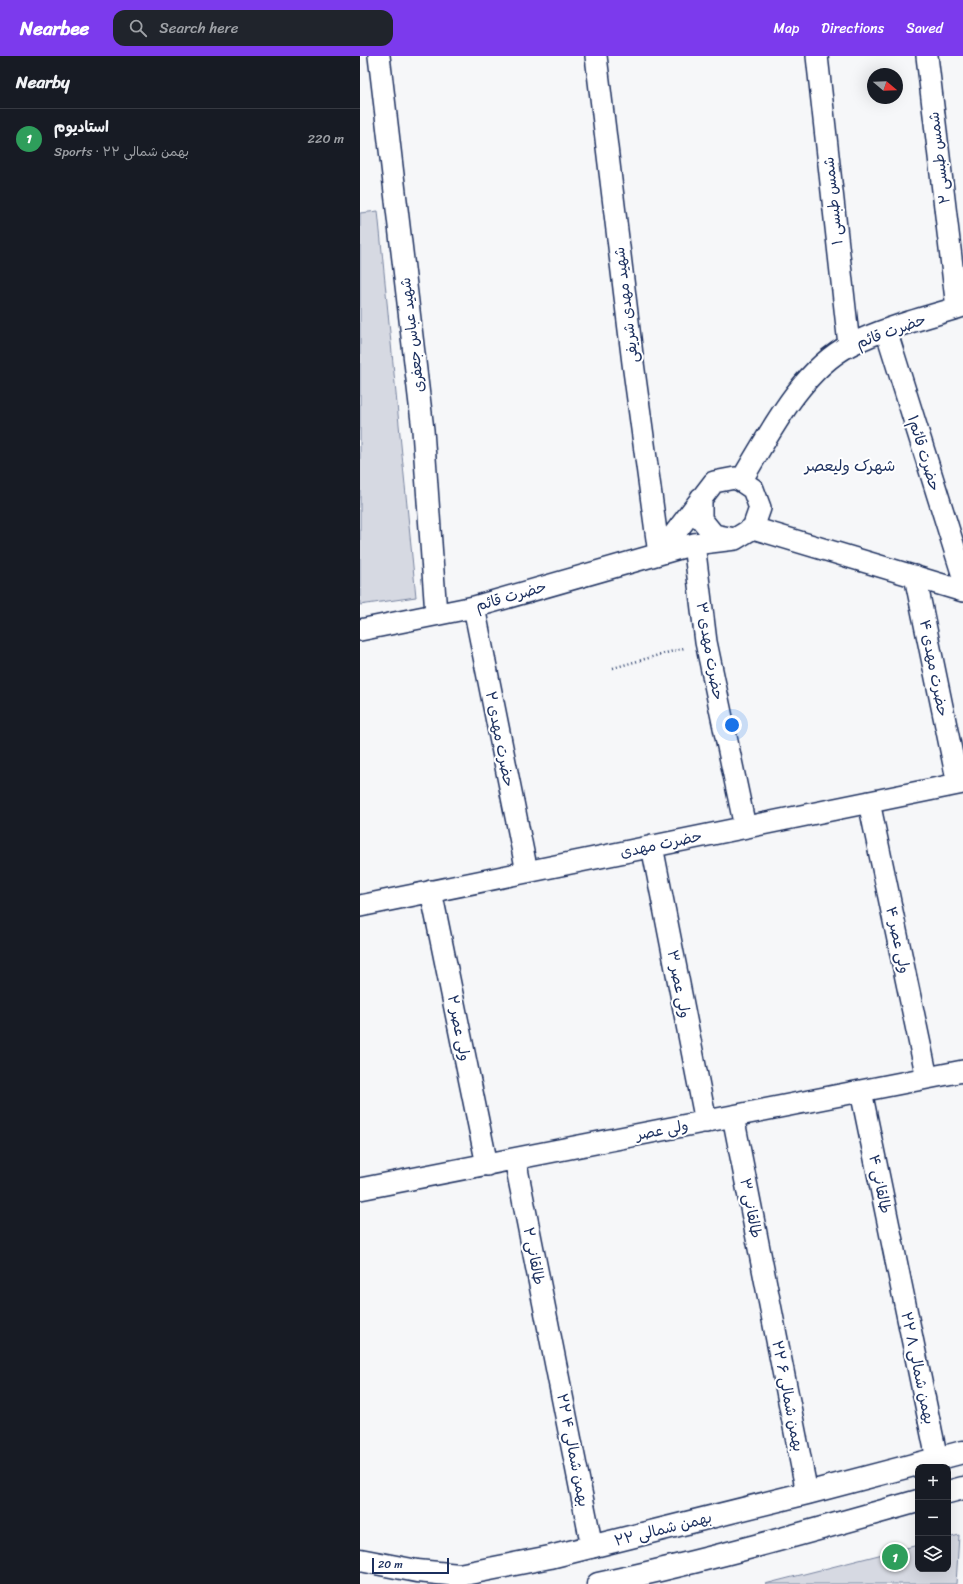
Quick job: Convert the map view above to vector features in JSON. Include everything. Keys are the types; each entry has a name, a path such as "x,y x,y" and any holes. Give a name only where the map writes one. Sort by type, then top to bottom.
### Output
{"street":[{"name":"شهید عباس جعفری","path":"379,56 423,430 436,614"},
{"name":"شهید مهدی شریفی","path":"596,56 633,363 659,554"},
{"name":"شمس طبسی ۱","path":"817,56 849,345"},
{"name":"شمس طبسی ۲","path":"927,56 960,307"},
{"name":"حضرت قائم","path":"741,481 794,395 818,369 849,345 886,330 960,307"},
{"name":"حضرت قائم۱","path":"886,330 963,576"},
{"path":"659,554 701,498 714,482 735,478 753,489 760,508 753,528 735,539 714,535 701,519 701,498"},
{"path":"753,528 963,591"},
{"name":"حضرت قائم","path":"360,630 474,607 694,544 735,539"},
{"name":"حضرت مهدی ۳","path":"694,544 706,642 745,827"},
{"name":"حضرت مهدی ۴","path":"915,576 960,784"},
{"name":"حضرت مهدی ۲","path":"474,607 527,872"},
{"name":"حضرت مهدی","path":"360,906 960,784"},
{"name":"ولی عصر ۴","path":"869,802 927,1078"},
{"name":"ولی عصر ۳","path":"652,846 706,1122"},
{"name":"ولی عصر ۲","path":"432,891 487,1165"},
{"name":"ولی عصر","path":"360,1189 963,1071"},
{"name":"طالقانی ۴","path":"861,1091 899,1278"},
{"name":"طالقانی ۳","path":"734,1116 769,1299"},
{"name":"طالقانی ۲","path":"515,1159 553,1352"},
{"name":"۲۲ بهمن شمالی ۸","path":"899,1278 936,1459"},
{"name":"۲۲ بهمن شمالی ۶","path":"769,1299 807,1493"},
{"name":"۲۲ بهمن شمالی ۴","path":"553,1352 592,1547"},
{"name":"۲۲ بهمن شمالی","path":"360,1559 417,1571 459,1576 592,1547 963,1452"},
{"path":"951,1491 963,1488"},
{"path":"598,1584 664,1570 795,1536 915,1502"}],"path":[{"path":"613,668 706,642"}],"shaded area":[{"path":"378,211 416,597 360,605 360,213"},
{"path":"959,1535 956,1584 765,1584 915,1546 915,1572 951,1572 951,1537"}],"place":[{"name":"استادیوم","path":"895,1557"}],"district":[{"name":"شهرک ولیعصر","path":"850,465"}]}
